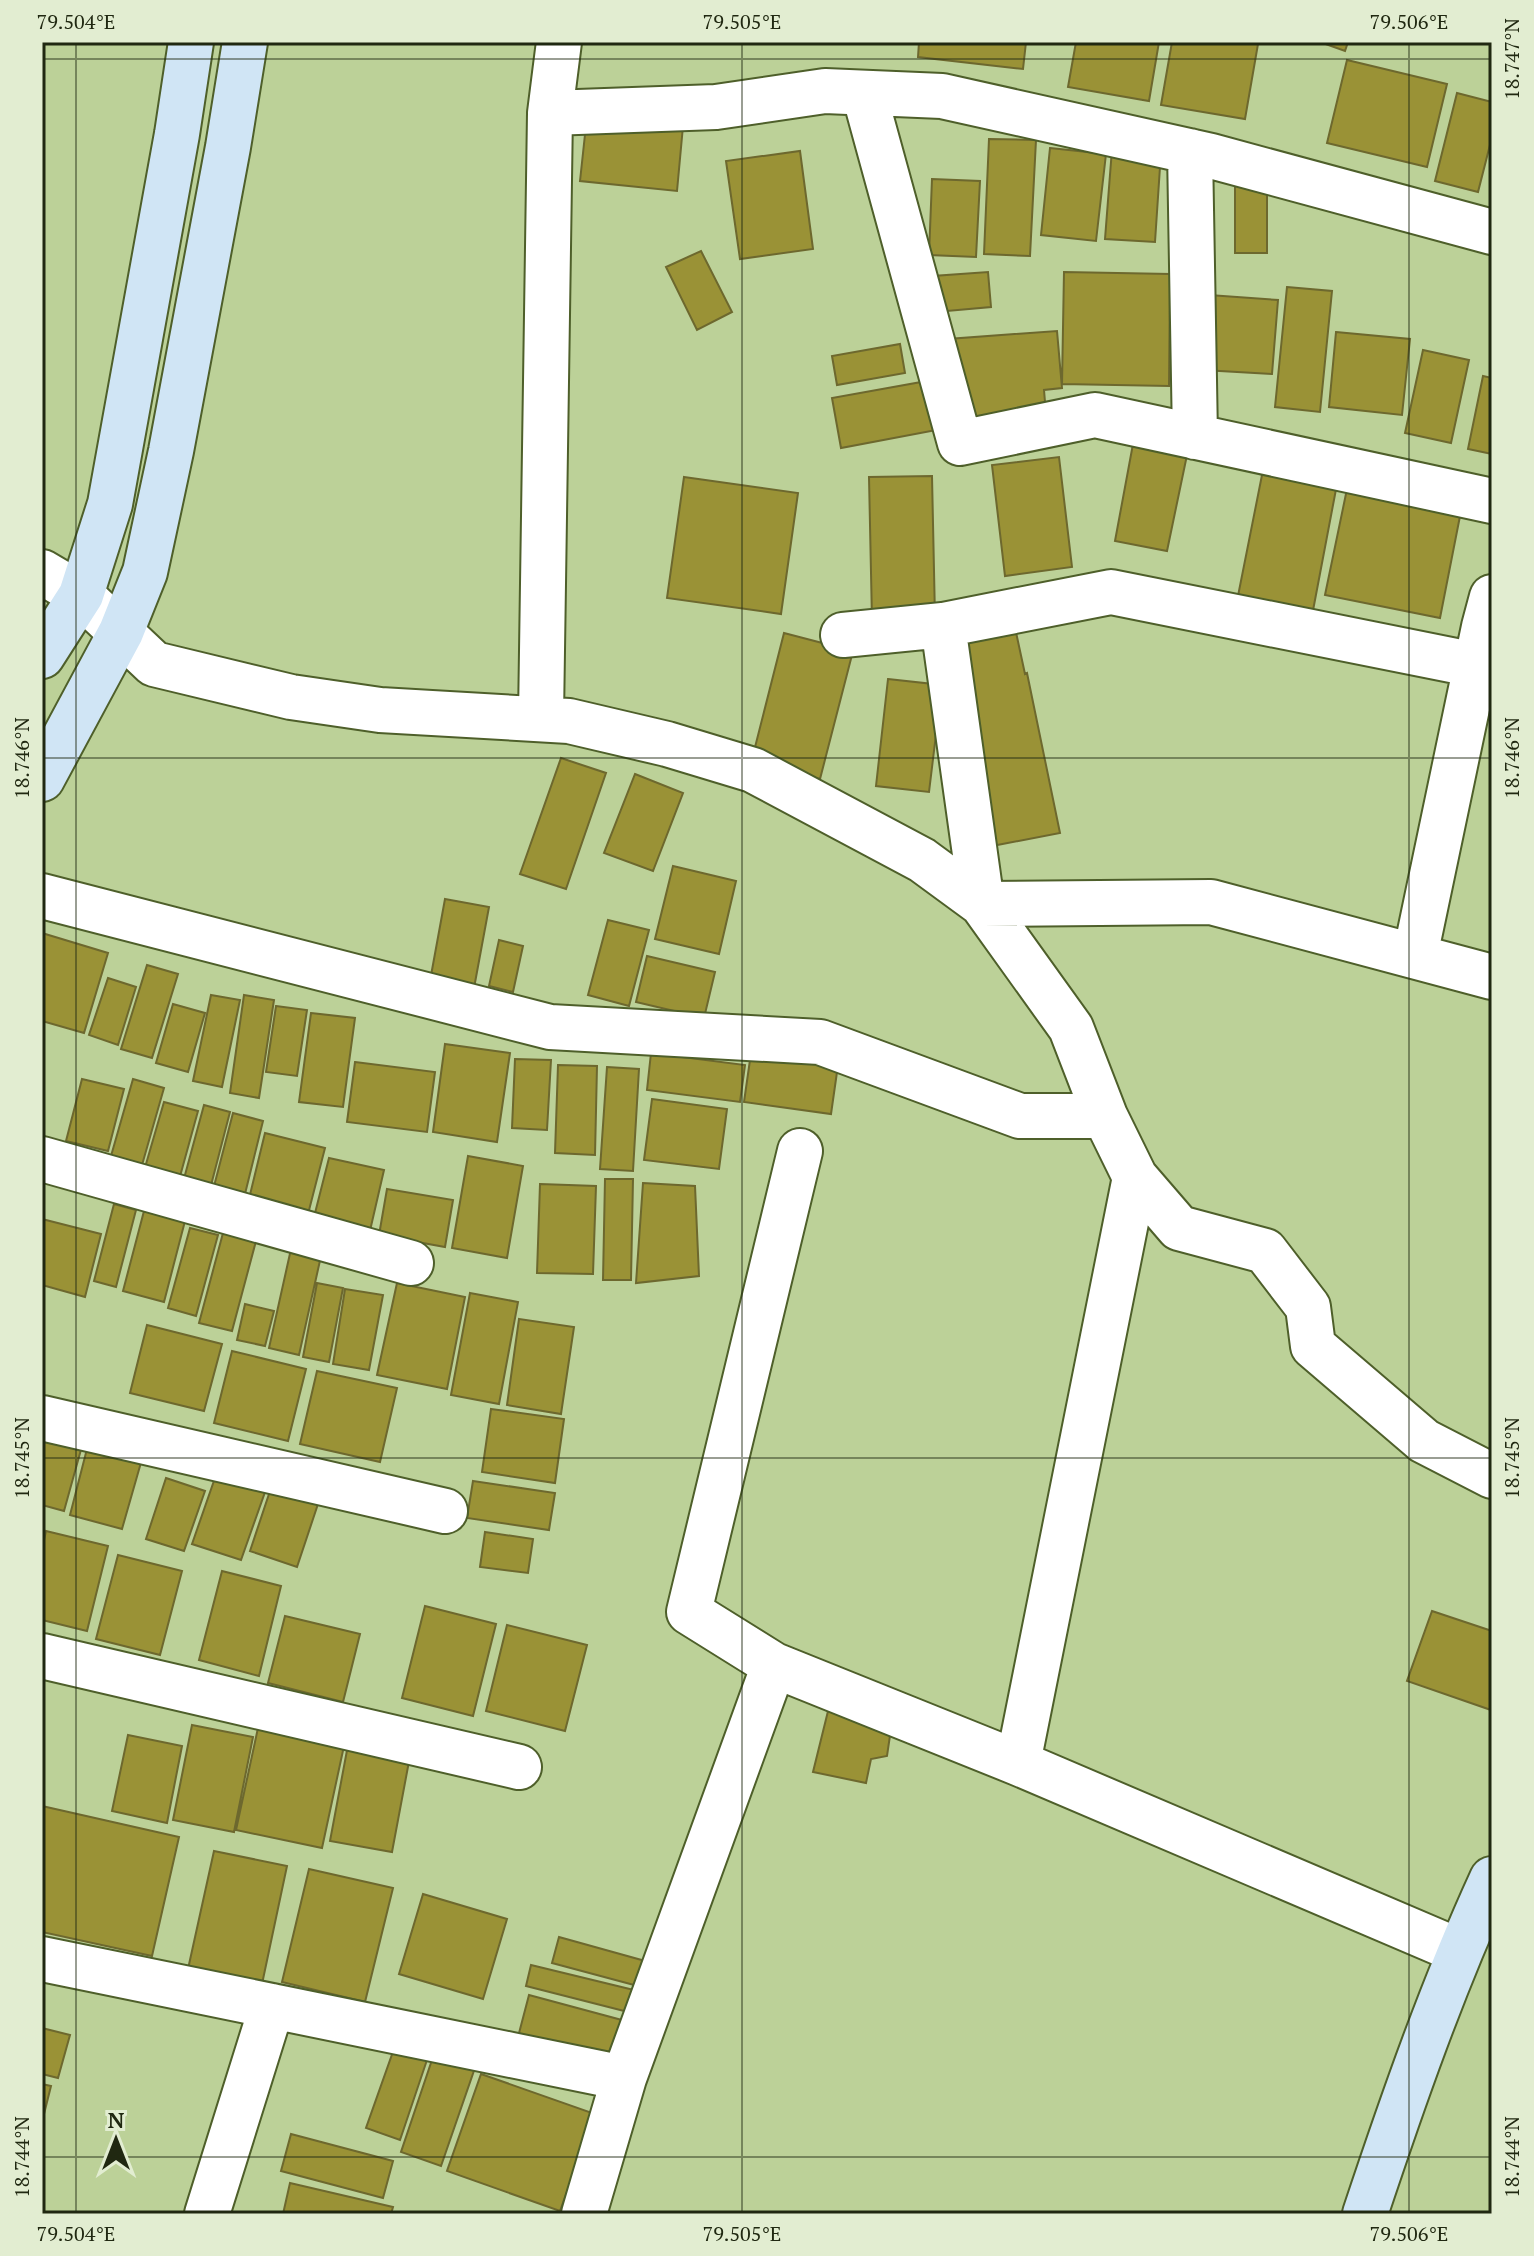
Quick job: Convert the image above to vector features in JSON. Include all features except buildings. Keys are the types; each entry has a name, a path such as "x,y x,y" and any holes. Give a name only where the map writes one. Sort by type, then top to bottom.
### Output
{"main road":[{"path":"42,656 81,595 110,504 191,42"},
{"path":"42,779 121,632 145,572 171,451 245,42"},
{"path":"1365,2214 1419,2053 1459,1951 1492,1879"}],"street":[{"path":"541,718 550,113 559,42"},
{"path":"550,113 716,107 825,91 942,96 1190,151 1492,232"},
{"path":"864,93 960,443 1095,415 1492,501"},
{"path":"1190,151 1195,437"},
{"path":"42,572 81,595 154,664 291,697 380,710 569,721 667,744 753,770 922,860 982,904 1071,1028 1105,1116 1135,1177 1179,1228 1265,1251 1308,1307 1313,1346 1424,1441 1492,1476"},
{"path":"843,635 943,625 1111,592 1476,665"},
{"path":"1415,956 1492,597"},
{"path":"943,625 982,904"},
{"path":"42,896 550,1027 820,1042 1020,1116 1105,1116"},
{"path":"982,904 1211,902 1492,977"},
{"path":"800,1151 689,1612 774,1665 1018,1763 1459,1951"},
{"path":"42,1159 411,1263"},
{"path":"1018,1763 1135,1177"},
{"path":"42,1418 445,1511"},
{"path":"42,1656 519,1767"},
{"path":"584,2214 624,2078 774,1665"},
{"path":"42,1959 624,2078"},
{"path":"207,2214 272,2006"}]}
